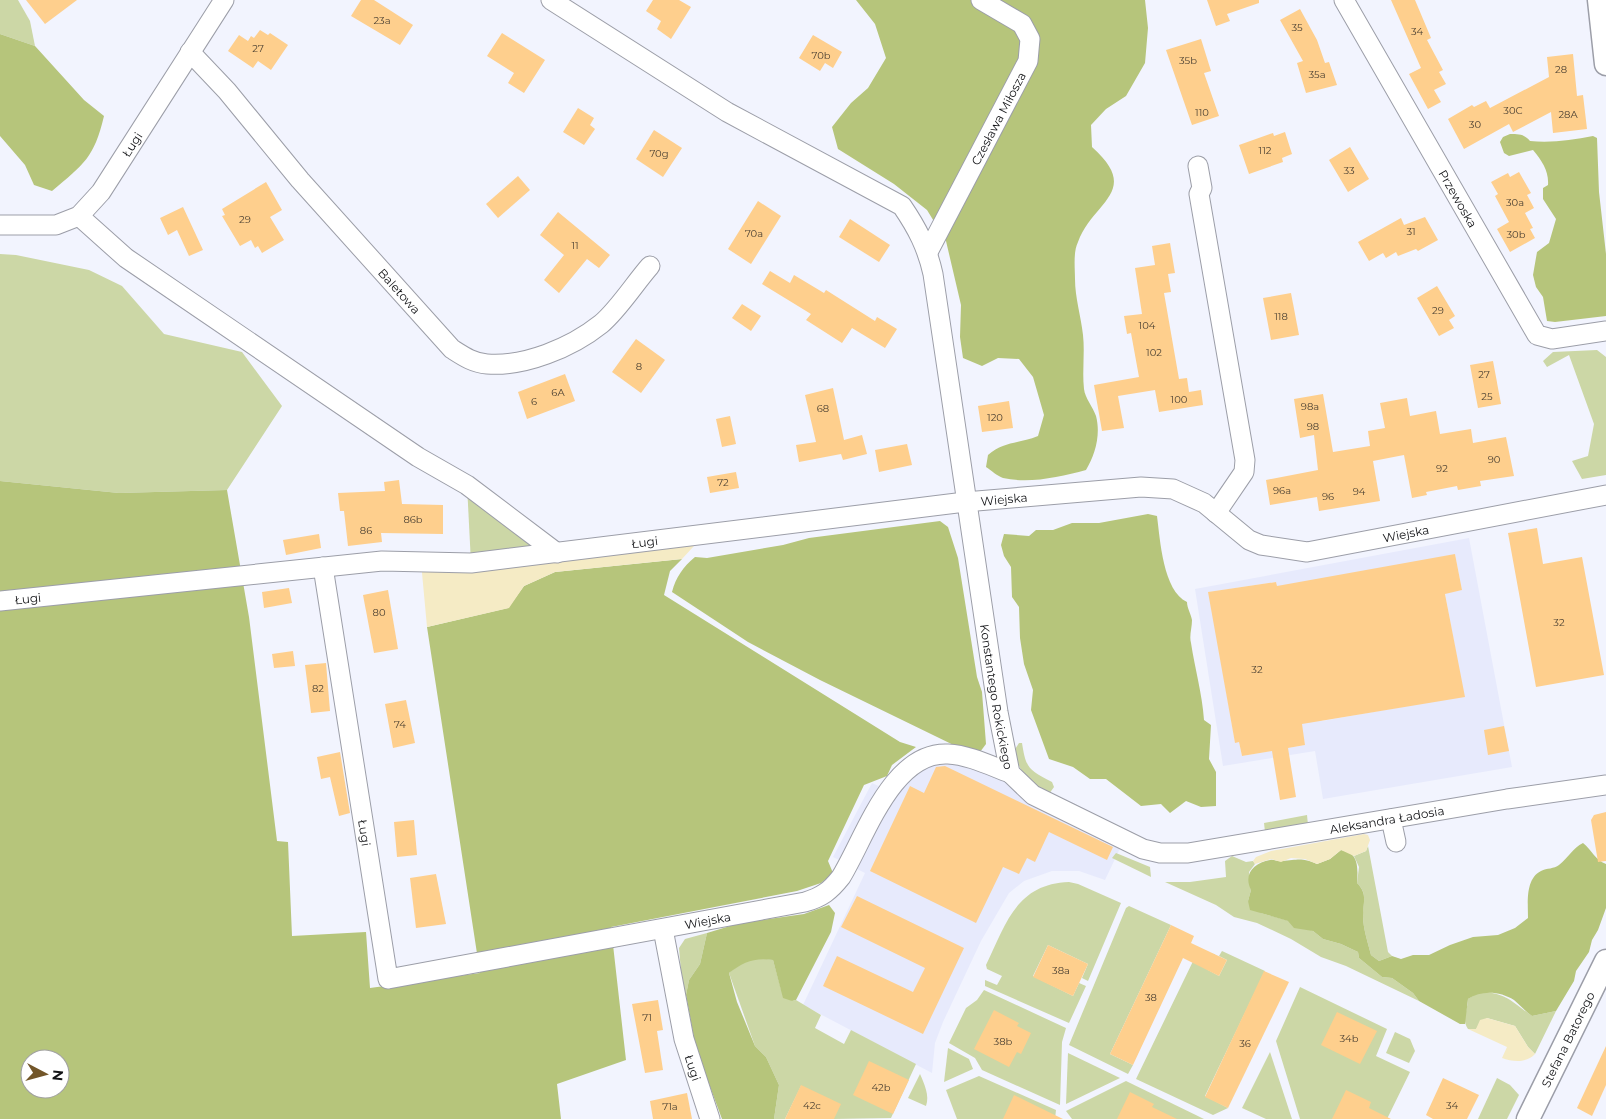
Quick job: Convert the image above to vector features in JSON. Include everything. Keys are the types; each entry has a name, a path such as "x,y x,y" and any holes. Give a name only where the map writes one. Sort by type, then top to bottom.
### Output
{"street":[{"name":"Ługi","path":"0,225 56,225 80,216 100,192 224,0"},
{"name":"Konstantego Rokickiego","path":"551,0 726,112 902,206 918,229 928,252 998,712 1010,772 1027,790 1047,802 1143,849 1168,854"},
{"name":"Czesława Miłosza","path":"928,252 1028,61 1030,39 1022,24 981,0"},
{"name":"Przewoska","path":"1344,0 1537,335 1552,339 1606,331"},
{"path":"1599,0 1606,64"},
{"name":"Baletowa","path":"190,52 227,91 300,180 452,349 468,360 487,364 521,361 579,339 602,324 650,266"},
{"path":"1198,166 1202,188 1199,194 1246,460 1244,472 1216,513"},
{"path":"80,216 126,258 418,457 467,485 557,553"},
{"name":"Wiejska","path":"965,502 1092,490 1157,487 1173,489 1198,500 1249,540 1261,546 1307,552 1606,495"},
{"name":"Ługi","path":"0,600 382,561 471,563 965,502"},
{"name":"Ługi","path":"323,567 388,979"},
{"name":"Wiejska","path":"388,979 663,929 820,897 831,890 841,877 875,814 899,777 924,758 937,755 958,755 1010,772"},
{"name":"Aleksandra Ładosia","path":"1168,854 1188,853 1526,796 1606,785"},
{"path":"1390,819 1396,842"},
{"name":"Ługi","path":"663,929 684,1039 710,1119"},
{"name":"Stefana Batorego","path":"1528,1119 1606,961"}],"shaded area":[{"path":"1469,538 1512,767 1323,799 1315,751 1223,766 1195,589","holes":["1455,554 1462,590 1445,593 1464,696 1322,721 1314,681","1276,582 1305,745 1242,756 1239,742 1235,742 1209,592"]},
{"path":"929,759 1010,773 1124,840 1105,880 1079,871 1052,871 1024,881 1009,893 981,941 943,1022 935,1043 932,1073 803,1005 865,873 833,857 872,783 898,795 907,777"}],"green space":[{"path":"0,0 18,0 30,21 35,46 0,34"},
{"path":"856,0 1145,0 1148,28 1145,63 1126,96 1106,109 1091,125 1092,147 1106,162 1113,175 1113,186 1109,196 1085,228 1076,246 1075,255 1075,286 1084,342 1084,389 1096,416 1098,430 1092,458 1086,470 1034,480 1013,480 1003,478 986,467 988,455 994,450 1038,436 1044,415 1033,377 1019,359 998,358 982,366 963,358 960,337 961,305 946,241 927,210 894,184 838,149 832,127 851,103 868,88 886,58 875,24"},
{"path":"0,34 35,46 84,100 104,116 92,151 72,174 52,191 34,185 25,165 0,136"},
{"path":"1510,134 1521,135 1530,141 1538,142 1562,141 1593,136 1597,138 1599,192 1606,254 1606,316 1555,322 1547,321 1543,297 1536,287 1533,275 1537,252 1549,243 1556,219 1543,199 1543,188 1548,185 1546,171 1542,162 1533,150 1509,156 1504,153 1500,142 1503,137"},
{"path":"0,254 16,255 89,270 122,286 164,334 242,352 282,406 227,490 119,493 0,481"},
{"path":"1597,350 1606,357 1606,475 1582,479 1572,461 1588,456 1594,424 1569,355 1547,367 1543,361 1553,352"},
{"path":"0,481 119,493 227,490 249,617 277,841 288,842 292,936 366,932 370,988 480,973 427,627 508,608 524,586 555,572 682,559 670,571 664,595 900,742 916,747 892,765 887,776 864,785 828,861 833,873 821,883 797,891 611,927 626,1060 557,1084 561,1119 0,1119"},
{"path":"467,485 557,553 471,563"},
{"path":"1148,514 1157,516 1161,550 1168,576 1179,596 1187,602 1191,618 1190,640 1204,720 1211,725 1209,759 1216,772 1216,806 1201,807 1186,801 1170,813 1161,804 1141,806 1106,779 1090,779 1073,767 1049,759 1031,710 1033,690 1024,664 1020,638 1019,607 1012,597 1011,567 1004,556 1001,545 1004,534 1029,536 1036,530 1053,530 1072,523 1099,523"},
{"path":"940,521 948,527 958,558 977,677 982,692 986,744 980,752 972,754 820,680 748,642 672,592 680,573 695,557 707,558 783,545 809,538"},
{"path":"1019,743 1022,743 1025,758 1030,768 1052,782 1054,787 1049,794 1030,782 1022,771 1014,751"},
{"path":"1307,815 1308,825 1265,832 1264,823"},
{"path":"1583,843 1599,860 1606,864 1606,908 1592,940 1589,952 1576,971 1574,981 1556,1011 1532,1016 1509,997 1497,993 1485,993 1468,999 1465,1024 1460,1024 1419,1001 1413,993 1392,978 1382,977 1359,958 1358,952 1341,944 1323,939 1313,931 1294,928 1288,921 1250,910 1248,901 1251,890 1248,879 1249,874 1264,861 1307,860 1317,864 1330,859 1341,850 1347,851 1354,857 1356,862 1357,883 1364,895 1363,921 1371,955 1379,961 1392,956 1401,959 1413,955 1429,955 1473,937 1498,935 1515,928 1528,918 1528,892 1536,875 1541,871 1559,865"},
{"path":"1368,846 1388,952 1392,956 1379,961 1371,955 1366,936 1363,921 1364,895 1357,883 1359,867 1354,856 1366,851"},
{"path":"1116,853 1150,867 1151,877 1112,858"},
{"path":"1232,856 1246,862 1253,861 1255,864 1249,872 1251,890 1248,901 1261,913 1289,921 1313,931 1323,939 1341,944 1358,952 1359,958 1382,977 1392,978 1413,993 1419,1001 1346,966 1321,957 1291,939 1257,923 1234,917 1216,905 1165,882 1190,882 1226,877 1225,861"},
{"path":"1069,882 1078,884 1121,903 1088,981 1082,978 1088,964 1048,945 1033,976 1073,996 1079,983 1086,986 1069,1023 985,986 985,980 997,985 1002,976 987,969 986,965 1007,921 1015,909 1036,890 1051,884"},
{"path":"829,905 835,913 831,932 796,1000 792,1001 783,998 773,960 760,959 750,961 729,973 737,1002 755,1046 766,1057 779,1085 774,1119 722,1119 696,1049 686,995 689,980 700,964 707,933 740,923 804,914"},
{"path":"1129,906 1171,925 1110,1054 1133,1065 1128,1074 1069,1045 1126,908"},
{"path":"707,933 700,964 689,980 686,995 683,994 679,948 685,939"},
{"path":"1222,951 1265,971 1205,1096 1228,1108 1213,1115 1136,1079 1197,953 1215,954 1208,970 1219,976 1227,960 1219,956"},
{"path":"761,958 773,960 781,989 792,1001 796,1000 821,1015 815,1028 844,1044 851,1030 916,1064 891,1118 834,1119 801,1086 785,1119 774,1119 779,1085 766,1057 755,1046 729,973 742,962"},
{"path":"1300,987 1387,1029 1376,1056 1410,1072 1387,1119 1300,1119 1276,1041"},
{"path":"984,990 1066,1028 1062,1042 1060,1105 982,1070 975,1058 949,1043 966,1008 977,1000"},
{"path":"1479,992 1488,992 1502,996 1514,1002 1532,1016 1556,1011 1535,1054 1528,1047 1515,1026 1487,1018 1476,1029 1468,1029 1465,1018 1468,999"},
{"path":"1395,1032 1410,1039 1415,1051 1409,1063 1386,1053"},
{"path":"948,1048 969,1059 973,1069 944,1082"},
{"path":"1270,1052 1292,1119 1266,1119 1242,1108"},
{"path":"1068,1053 1120,1078 1066,1104"},
{"path":"920,1074 927,1094 926,1106 908,1098"},
{"path":"979,1076 1056,1110 1055,1119 957,1119 946,1090"},
{"path":"1497,1078 1510,1085 1519,1095 1507,1119 1478,1119"},
{"path":"1126,1081 1204,1119 1072,1119 1066,1111"}],"sand":[{"path":"705,534 682,559 555,572 524,586 509,608 427,627 421,562"},
{"path":"1364,834 1368,835 1370,840 1366,851 1354,856 1341,850 1330,859 1317,864 1305,859 1291,858 1281,862 1271,859 1255,864 1253,861 1256,857 1271,851"},
{"path":"1487,1018 1515,1026 1528,1047 1535,1054 1528,1059 1520,1061 1502,1058 1507,1047 1468,1029 1476,1029 1480,1020"}],"building":[{"path":"26,0 77,0 45,24"},
{"path":"361,0 374,0 413,25 400,45 351,16"},
{"path":"653,0 679,0 691,7 671,39 657,29 661,21 646,11"},
{"path":"1207,0 1259,0 1259,3 1227,14 1230,21 1216,26"},
{"path":"1391,0 1415,0 1431,38 1427,40 1443,70 1439,72 1446,84 1434,90 1441,102 1428,109 1409,74 1421,68"},
{"path":"1300,9 1317,40 1325,63 1329,62 1337,85 1306,93 1297,63 1303,61 1280,20"},
{"path":"260,30 268,35 270,33 288,45 271,70 258,61 253,68 228,51 239,35 248,41 251,36 254,38"},
{"path":"502,33 545,60 524,93 508,83 514,73 487,56"},
{"path":"813,35 842,52 833,68 825,63 820,71 799,58"},
{"path":"1201,39 1211,71 1204,73 1219,116 1192,125 1166,50"},
{"path":"1573,54 1577,96 1583,95 1587,129 1553,133 1551,112 1513,132 1509,124 1464,149 1448,119 1472,105 1474,107 1486,101 1490,108 1549,77 1547,57"},
{"path":"578,108 594,118 590,125 595,129 584,145 563,132"},
{"path":"654,130 682,148 663,177 636,159"},
{"path":"1285,132 1292,154 1282,158 1283,162 1249,174 1239,145 1273,133 1274,136"},
{"path":"1350,147 1369,179 1348,192 1329,160"},
{"path":"1519,172 1531,193 1527,195 1534,208 1525,213 1533,228 1530,229 1535,238 1510,252 1497,229 1509,222 1495,196 1498,194 1491,182 1508,173 1510,177"},
{"path":"518,176 530,190 498,218 486,204"},
{"path":"266,182 282,210 270,217 284,240 262,253 258,246 255,248 251,240 240,246 222,216 225,215 222,209"},
{"path":"758,201 781,216 751,264 728,249"},
{"path":"183,207 203,250 189,256 177,230 168,235 160,218"},
{"path":"558,212 610,255 599,268 587,259 559,293 544,280 564,255 540,235"},
{"path":"1425,217 1438,240 1418,251 1416,249 1398,256 1396,252 1386,258 1383,253 1369,261 1358,242 1401,218 1404,225"},
{"path":"850,219 890,245 879,262 839,237"},
{"path":"1170,243 1175,273 1168,274 1171,292 1164,293 1179,379 1187,378 1189,392 1201,390 1203,405 1159,412 1155,390 1118,396 1124,428 1102,431 1094,385 1139,377 1131,333 1127,334 1124,316 1142,314 1135,268 1155,265 1152,246"},
{"path":"770,271 790,283 794,275 824,293 826,290 875,321 877,317 897,329 885,348 852,328 842,343 806,320 811,314 762,284"},
{"path":"1437,286 1455,316 1449,320 1454,328 1439,336 1417,298"},
{"path":"1291,293 1299,335 1271,340 1263,298"},
{"path":"742,304 761,316 751,331 732,318"},
{"path":"636,339 665,360 641,393 612,372"},
{"path":"1493,361 1501,404 1478,408 1470,365"},
{"path":"565,374 575,401 527,419 518,392"},
{"path":"833,388 844,440 862,435 867,454 843,460 841,454 799,462 796,445 816,442 805,395"},
{"path":"1323,394 1333,452 1370,446 1368,431 1385,428 1380,403 1407,398 1410,416 1436,411 1440,434 1471,429 1473,443 1506,437 1514,476 1480,481 1481,486 1458,490 1457,486 1426,492 1427,495 1412,498 1404,455 1373,461 1380,501 1319,511 1317,497 1270,505 1266,480 1318,470 1314,435 1300,438 1294,399"},
{"path":"1009,401 1013,428 982,432 978,406"},
{"path":"730,416 736,444 722,447 716,419"},
{"path":"907,444 912,465 879,472 875,450"},
{"path":"736,472 739,488 710,493 707,477"},
{"path":"399,480 402,504 443,505 443,534 381,533 382,542 348,546 344,511 340,511 338,493 385,491 384,482"},
{"path":"1537,528 1543,564 1582,557 1604,675 1536,687 1508,533"},
{"path":"319,534 321,548 286,555 283,540"},
{"path":"1455,554 1462,590 1445,594 1465,697 1302,724 1305,745 1288,748 1296,797 1280,800 1272,751 1242,756 1239,742 1235,743 1208,592 1276,582 1277,586"},
{"path":"289,588 292,603 264,608 262,592"},
{"path":"388,590 398,649 374,653 363,595"},
{"path":"293,651 295,666 274,668 272,654"},
{"path":"326,663 330,711 311,713 305,665"},
{"path":"406,700 415,743 393,748 385,704"},
{"path":"1504,726 1509,751 1488,755 1484,730"},
{"path":"340,752 350,813 339,816 330,777 321,779 317,757"},
{"path":"945,766 1113,847 1107,860 1049,832 1035,862 1027,858 1019,874 1003,867 976,923 870,871 910,786 924,793 936,767"},
{"path":"1606,812 1606,861 1598,862 1591,820 1594,815"},
{"path":"414,820 417,855 397,857 394,822"},
{"path":"436,874 446,924 416,928 410,878"},
{"path":"857,896 964,948 923,1034 823,986 837,956 913,992 925,968 841,927"},
{"path":"1171,925 1194,936 1191,943 1227,960 1219,976 1183,958 1133,1065 1110,1054"},
{"path":"1048,945 1088,964 1073,996 1033,977"},
{"path":"1264,971 1289,982 1228,1108 1205,1097"},
{"path":"658,1000 663,1030 657,1031 663,1070 645,1073 632,1004"},
{"path":"994,1010 1019,1023 1017,1026 1031,1033 1021,1054 1017,1052 1009,1067 974,1049"},
{"path":"1337,1012 1377,1031 1360,1064 1321,1045"},
{"path":"1606,1046 1606,1085 1592,1116 1577,1108"},
{"path":"869,1061 909,1080 893,1114 853,1095"},
{"path":"1443,1078 1479,1095 1467,1119 1433,1119 1426,1115"},
{"path":"801,1085 841,1104 834,1119 785,1119"},
{"path":"1346,1090 1371,1102 1369,1108 1391,1119 1332,1119"},
{"path":"1130,1092 1154,1104 1152,1107 1177,1119 1117,1119"},
{"path":"687,1093 692,1119 653,1119 650,1101"},
{"path":"1014,1095 1063,1119 1003,1119"}]}
